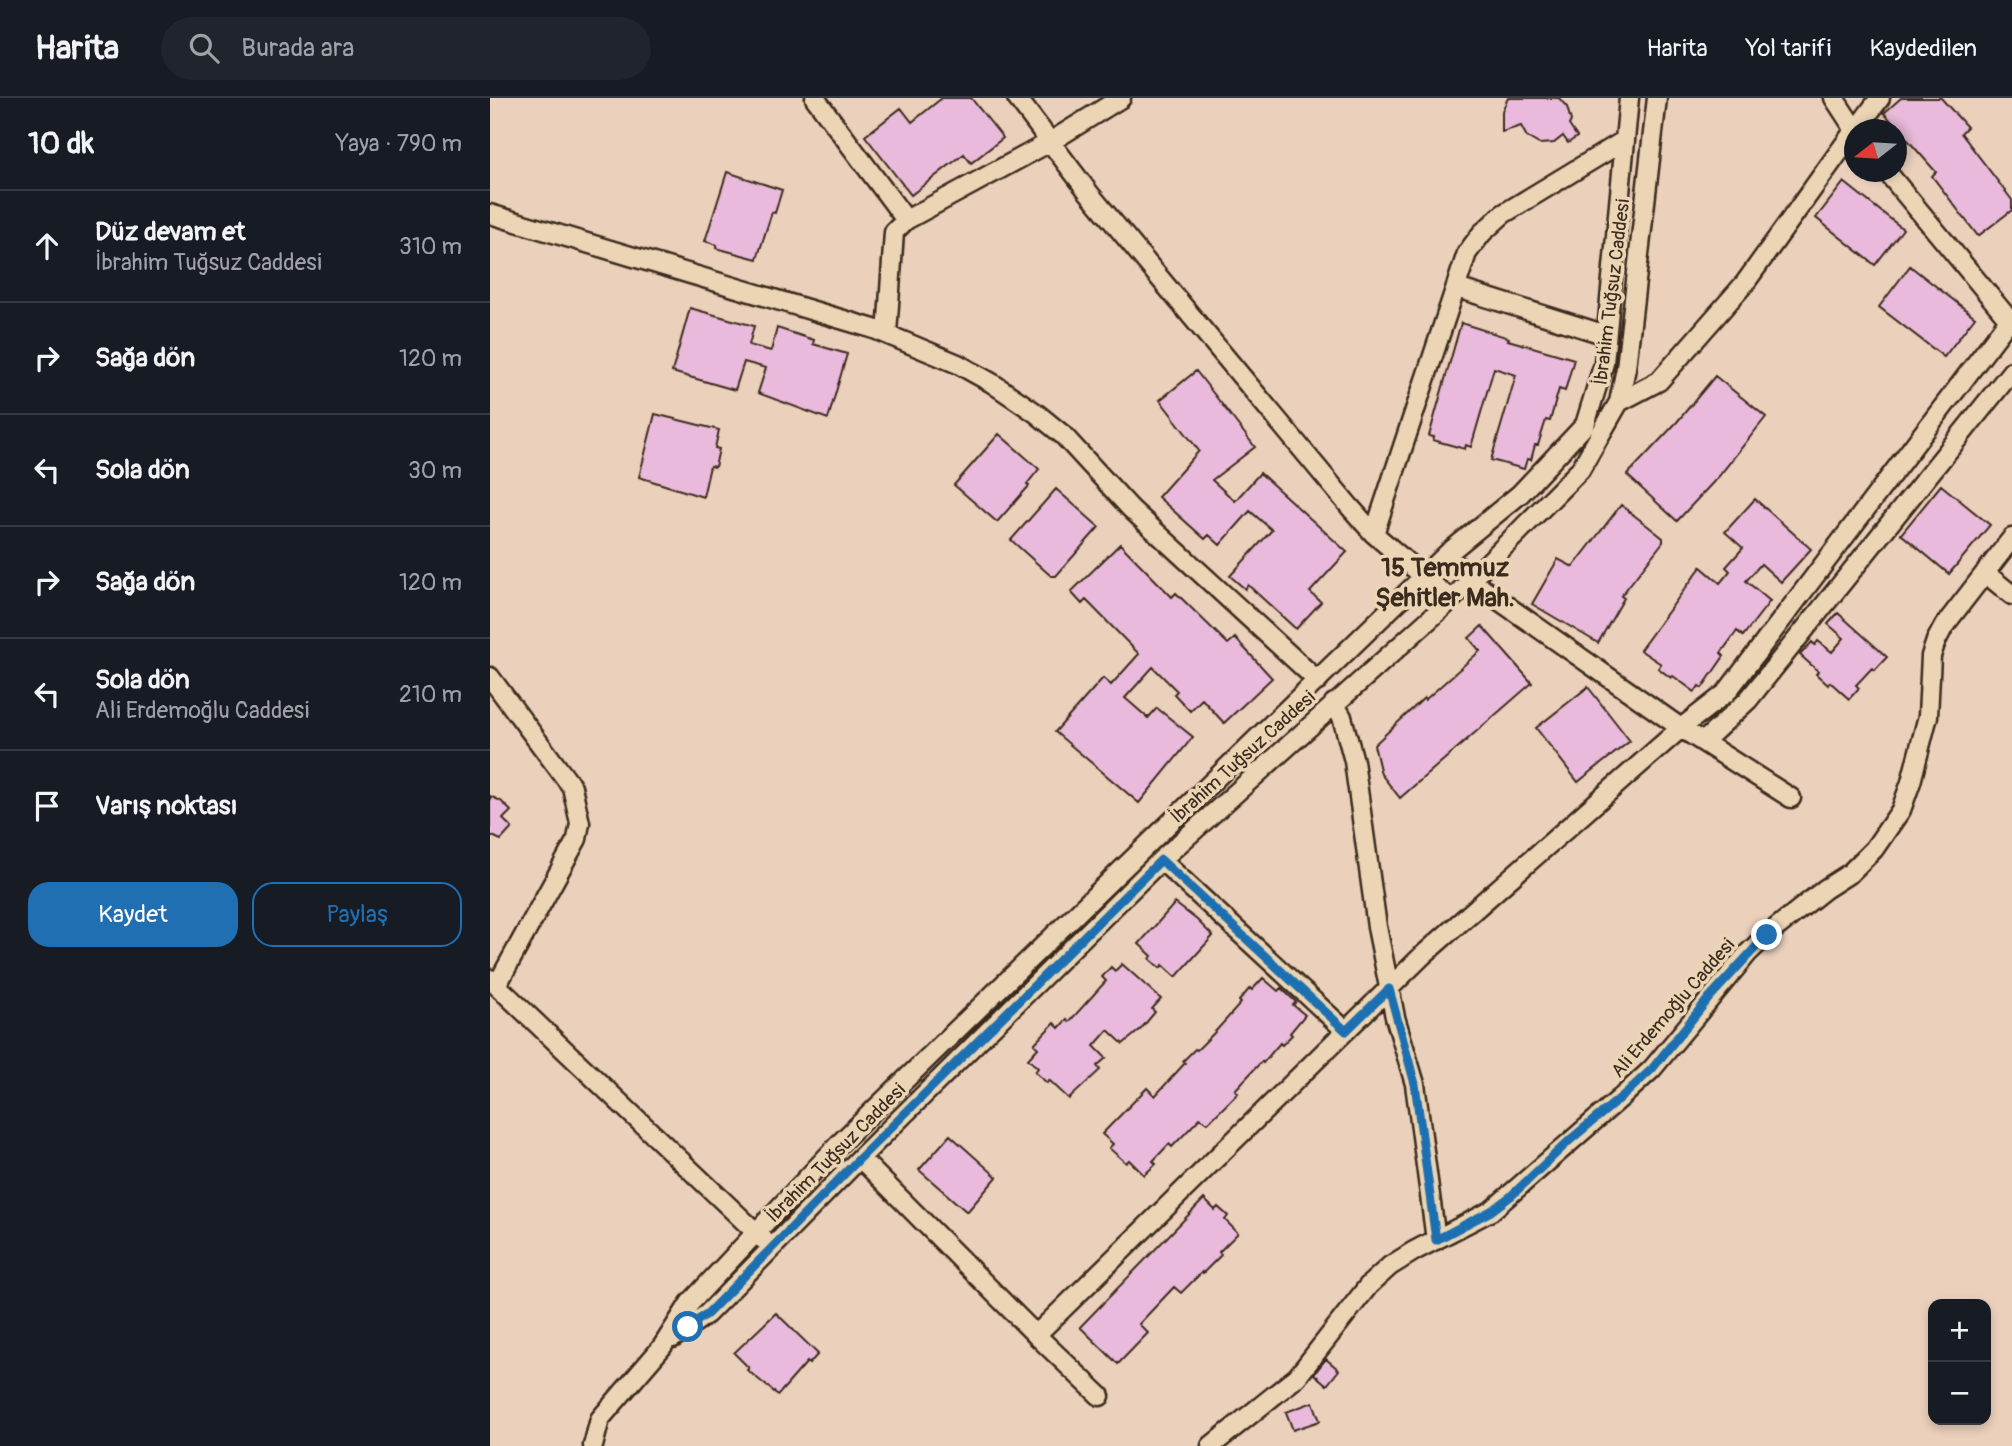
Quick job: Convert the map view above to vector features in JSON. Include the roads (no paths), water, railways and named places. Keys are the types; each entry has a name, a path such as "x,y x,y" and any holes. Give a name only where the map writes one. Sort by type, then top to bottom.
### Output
{"street":[{"path":"816,98 906,220"},
{"path":"1017,98 1089,193 1287,434 1374,534 1451,600"},
{"path":"887,334 894,232 906,220 1050,142 1121,98"},
{"name":"İbrahim Tuğsuz Caddesi","path":"593,1446 600,1419 662,1347 690,1303 849,1134 1447,554 1520,495 1585,425 1604,363 1629,98"},
{"name":"İbrahim Tuğsuz Caddesi","path":"662,1347 707,1314 860,1158 1161,860 1451,600 1580,470 1619,402 1626,368 1657,98"},
{"path":"1835,98 1848,119"},
{"path":"1864,119 1880,98"},
{"path":"1374,534 1467,253 1496,220 1625,140"},
{"path":"1619,402 1659,382 1745,283 1844,145"},
{"path":"1036,1335 1423,956 1681,728 1726,693 2011,321 1895,182"},
{"path":"490,214 887,334 958,364 992,383 1063,435 1131,509 1318,681"},
{"path":"1457,288 1606,335"},
{"path":"1703,742 1748,700 2012,371"},
{"name":"Ali Erdemoğlu Caddesi","path":"1211,1446 1297,1377 1369,1285 1390,1266 1491,1211 1625,1094 1652,1069 1748,953 1825,889 1850,873 1874,849 1901,810 1920,749 1928,716 1930,667 1936,640 2012,538"},
{"path":"1447,554 1469,580 1681,728 1791,798"},
{"path":"1985,573 2012,595"},
{"path":"490,677 572,787 580,823 577,839 493,982 772,1247"},
{"path":"1334,703 1342,717 1354,761 1377,927 1389,989 1415,1084 1436,1240"},
{"path":"1161,860 1346,1031"},
{"path":"860,1158 1100,1396"}],"district":[{"name":"15 Temmuz Şehitler Mah.","path":"1445,583"}]}
